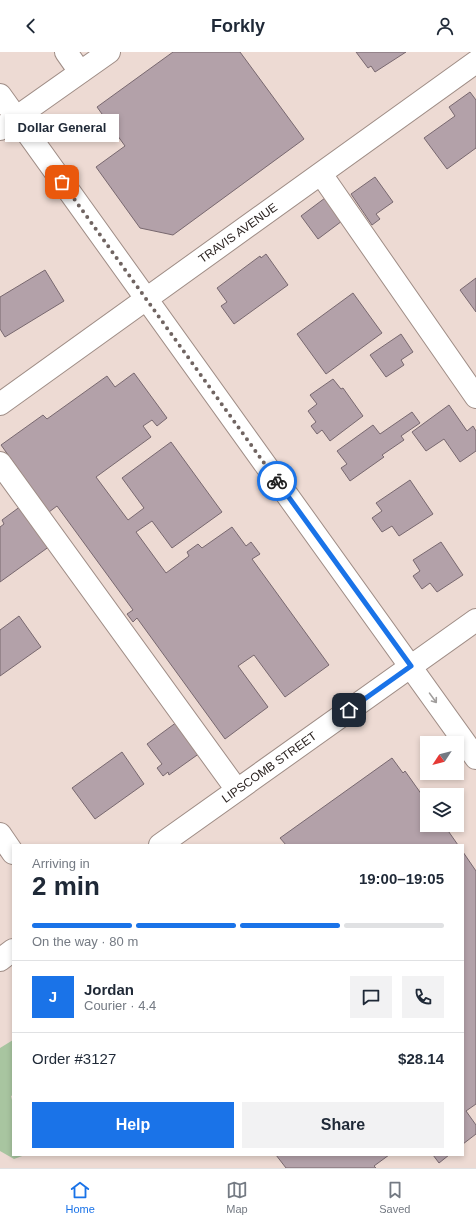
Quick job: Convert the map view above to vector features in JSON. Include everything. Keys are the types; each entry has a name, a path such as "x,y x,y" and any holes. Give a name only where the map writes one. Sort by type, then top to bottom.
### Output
{"street":[{"path":"66,52 80,72"},
{"path":"8,123 109,52"},
{"name":"TRAVIS AVENUE","path":"0,404 476,62"},
{"path":"0,95 8,123 146,299 476,758"},
{"path":"321,174 476,397"},
{"path":"0,463 237,790"},
{"name":"LIPSCOMB STREET","path":"161,844 476,620"},
{"path":"0,834 12,852"},
{"path":"0,960 12,951"}],"green space":[{"path":"12,1041 12,1156 22,1156 14,1159 0,1151 0,1048"}],"building":[{"path":"173,52 240,52 304,139 173,235 140,228 96,167 125,146 97,107"},
{"path":"356,52 406,52 375,72 371,66 368,68"},
{"path":"470,92 476,100 476,148 447,169 424,138 455,116 449,107"},
{"path":"375,177 393,202 376,214 380,219 372,225 351,194"},
{"path":"325,198 342,221 318,239 301,216"},
{"path":"266,254 288,285 234,324 221,306 227,302 217,288 260,256 261,258"},
{"path":"45,270 64,301 5,337 0,329 0,297"},
{"path":"476,278 476,312 460,290"},
{"path":"353,293 382,333 326,374 297,334"},
{"path":"401,334 413,352 401,360 404,365 386,377 370,355"},
{"path":"134,373 167,418 157,426 152,420 143,426 151,437 96,477 128,520 144,508 122,478 171,442 222,512 172,548 152,521 136,532 166,573 189,556 187,552 198,544 202,548 232,527 246,546 251,542 260,554 252,559 329,665 285,697 254,655 238,666 268,707 225,739 137,618 133,622 127,614 133,610 57,506 49,512 1,445 43,415 47,419 107,376 115,387"},
{"path":"333,379 341,389 343,388 363,416 330,441 322,430 317,434 311,426 316,422 308,411 317,404 310,395"},
{"path":"449,405 467,431 473,426 476,431 476,451 460,462 444,439 426,451 412,432"},
{"path":"412,412 420,423 401,436 404,440 382,455 384,457 350,481 341,468 347,464 337,451 373,425 380,434"},
{"path":"410,480 433,514 399,536 392,526 382,532 372,518 382,511 376,503"},
{"path":"21,506 50,546 0,582 0,527 4,524 2,520"},
{"path":"441,542 463,575 437,592 430,583 422,589 413,576 420,571 413,560"},
{"path":"19,616 41,647 0,676 0,630"},
{"path":"177,722 200,753 169,775 168,772 163,776 157,768 162,764 147,744"},
{"path":"122,752 144,784 95,819 72,788"},
{"path":"392,758 403,773 405,771 420,792 420,832 449,832 457,844 285,844 280,838"},
{"path":"464,853 476,871 476,1104 466,1111 476,1125 476,1134 464,1143"},
{"path":"277,1156 388,1156 374,1166 376,1168 286,1168"},
{"path":"434,1156 448,1156 439,1163"}],"way so far":[{"path":"62,182 277,481"}],"place":[{"name":"Dollar General","path":"62,182"}],"route":[{"path":"277,481 411,666 349,710"}]}
